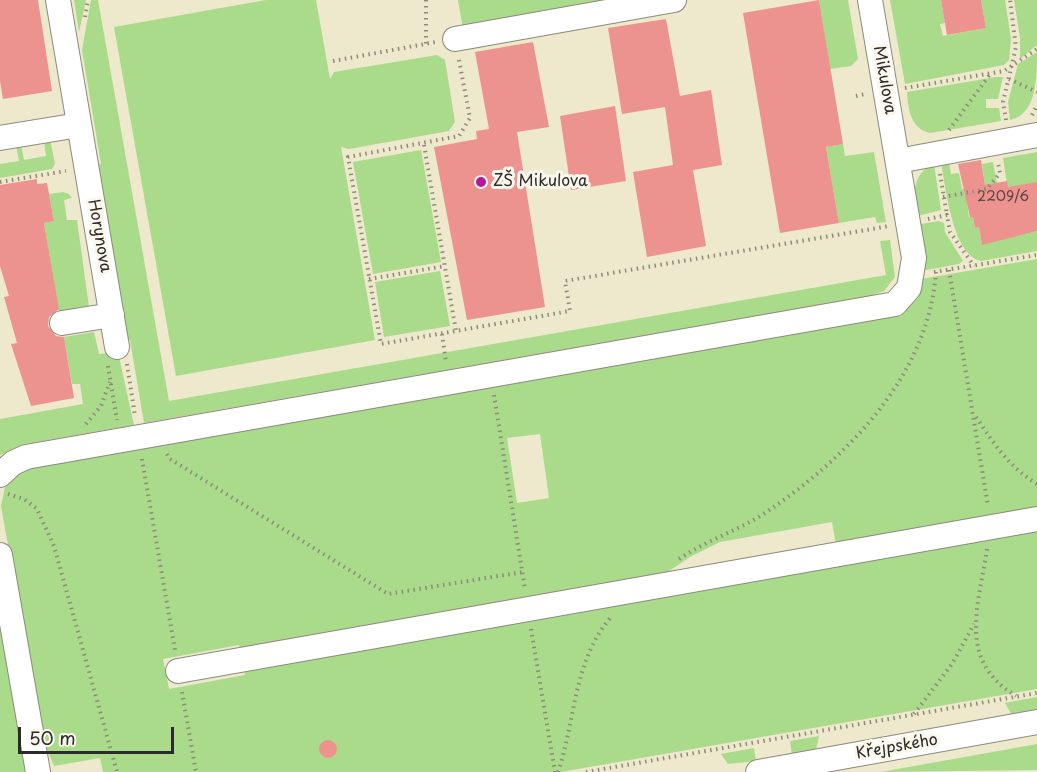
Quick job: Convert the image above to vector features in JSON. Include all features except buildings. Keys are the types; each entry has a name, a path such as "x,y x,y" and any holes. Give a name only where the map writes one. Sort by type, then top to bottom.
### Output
{"street":[{"name":"Horynova","path":"58,0 112,315 122,357"},
{"path":"454,39 674,0"},
{"name":"Mikulova","path":"0,475 13,462 26,457 888,307 900,300 912,282 915,258 896,225 898,161 876,87 870,0"},
{"path":"0,138 80,125"},
{"path":"898,161 940,145 1037,135"},
{"path":"62,323 112,315"},
{"path":"178,671 1037,519"},
{"path":"0,555 38,772"},
{"name":"Křejpského","path":"758,772 1037,722"}],"path":[{"path":"426,0 426,44"},
{"path":"1006,125 1003,102 1013,66 1016,35 1010,0"},
{"path":"333,60 454,39 469,123 455,139 348,158 381,344 570,310 565,281 947,215"},
{"path":"856,96 868,94 876,87 991,73 1013,66 1037,49"},
{"path":"974,266 950,232 944,197 940,145 991,73"},
{"path":"1010,79 1037,92"},
{"path":"424,145 456,331"},
{"path":"0,182 73,170 86,164"},
{"path":"944,197 987,189 1000,173"},
{"path":"1017,696 999,685 985,668 977,648 975,622 989,528 986,483 949,270 1037,255"},
{"path":"369,279 445,266"},
{"path":"645,587 689,552 740,528 776,505 826,466 863,427 892,393 917,351 934,302 936,272"},
{"path":"122,357 147,437 178,671 196,772"},
{"path":"491,376 556,772"},
{"path":"81,429 101,406 110,381"},
{"path":"974,414 1003,457 1014,469 1037,484"},
{"path":"147,437 170,459 388,594 523,572"},
{"path":"0,491 24,499 37,508 54,546 117,772"},
{"path":"556,772 565,751 582,669 598,632 618,610"},
{"path":"913,715 952,664 975,622"},
{"path":"586,772 1037,693"}],"green space":[{"path":"74,0 86,0 79,32"},
{"path":"91,0 98,0 169,401 886,275 880,241 890,240 895,277 884,291 870,296 144,423 130,340 126,340 96,165 101,164 82,50"},
{"path":"266,0 316,0 330,79 334,72 437,55 445,60 455,122 449,131 349,149 341,147 375,340 176,376 114,27"},
{"path":"458,0 602,0 603,4 463,29"},
{"path":"819,0 848,0 858,59 851,66 830,69"},
{"path":"890,0 941,0 945,23 940,24 943,36 986,28 981,0 1005,0 1011,39 1009,60 1004,65 905,84"},
{"path":"1014,0 1037,0 1037,45 1020,59 1020,38"},
{"path":"1037,52 1034,94 1026,110 1010,120 1008,102 1018,64"},
{"path":"1003,77 998,99 986,99 986,108 999,108 1001,121 930,133 915,123 908,105 907,92"},
{"path":"50,139 55,164 52,169 0,178 0,164 19,161 16,145 21,144 24,160 46,156 44,141"},
{"path":"843,144 845,156 874,152 886,222 877,223 875,217 839,223 826,147"},
{"path":"421,150 441,262 373,274 353,162"},
{"path":"1037,152 1037,186 1008,191 1003,158"},
{"path":"949,162 951,174 959,173 962,189 985,185 982,164 993,162 999,193 967,202 969,217 973,217 975,228 979,227 982,244 1037,231 1037,251 981,261 971,256 963,247 957,234 948,203 941,163"},
{"path":"934,164 941,210 914,217 915,186 921,173"},
{"path":"63,192 72,198 64,200 67,220 77,220 89,307 59,312 44,223 54,221 49,194"},
{"path":"939,221 944,223 945,232 963,261 959,264 921,271 915,225"},
{"path":"1037,259 1037,508 836,544 832,522 720,542 690,557 666,573 240,649 239,645 163,659 169,689 245,675 244,670 1037,531 1037,689 561,772 103,772 100,758 54,766 43,740 1,506 5,487 26,469 879,319 921,279","holes":["540,434 549,498 517,503 507,438","328,741 337,749 334,755 328,758 323,756 320,750 322,744"]},
{"path":"440,271 450,326 384,337 375,282"},
{"path":"94,332 99,354 118,352 134,425 25,444 0,455 0,419 83,404 80,384 72,384 64,337"},
{"path":"0,610 29,772 0,772"},
{"path":"1037,697 1037,711 1012,715 1005,703"},
{"path":"819,736 816,750 792,755 790,741"},
{"path":"1037,744 1037,770 881,772"},
{"path":"754,748 756,761 728,764 721,754"}],"place":[{"name":"ZŠ Mikulova","path":"481,182"}]}
